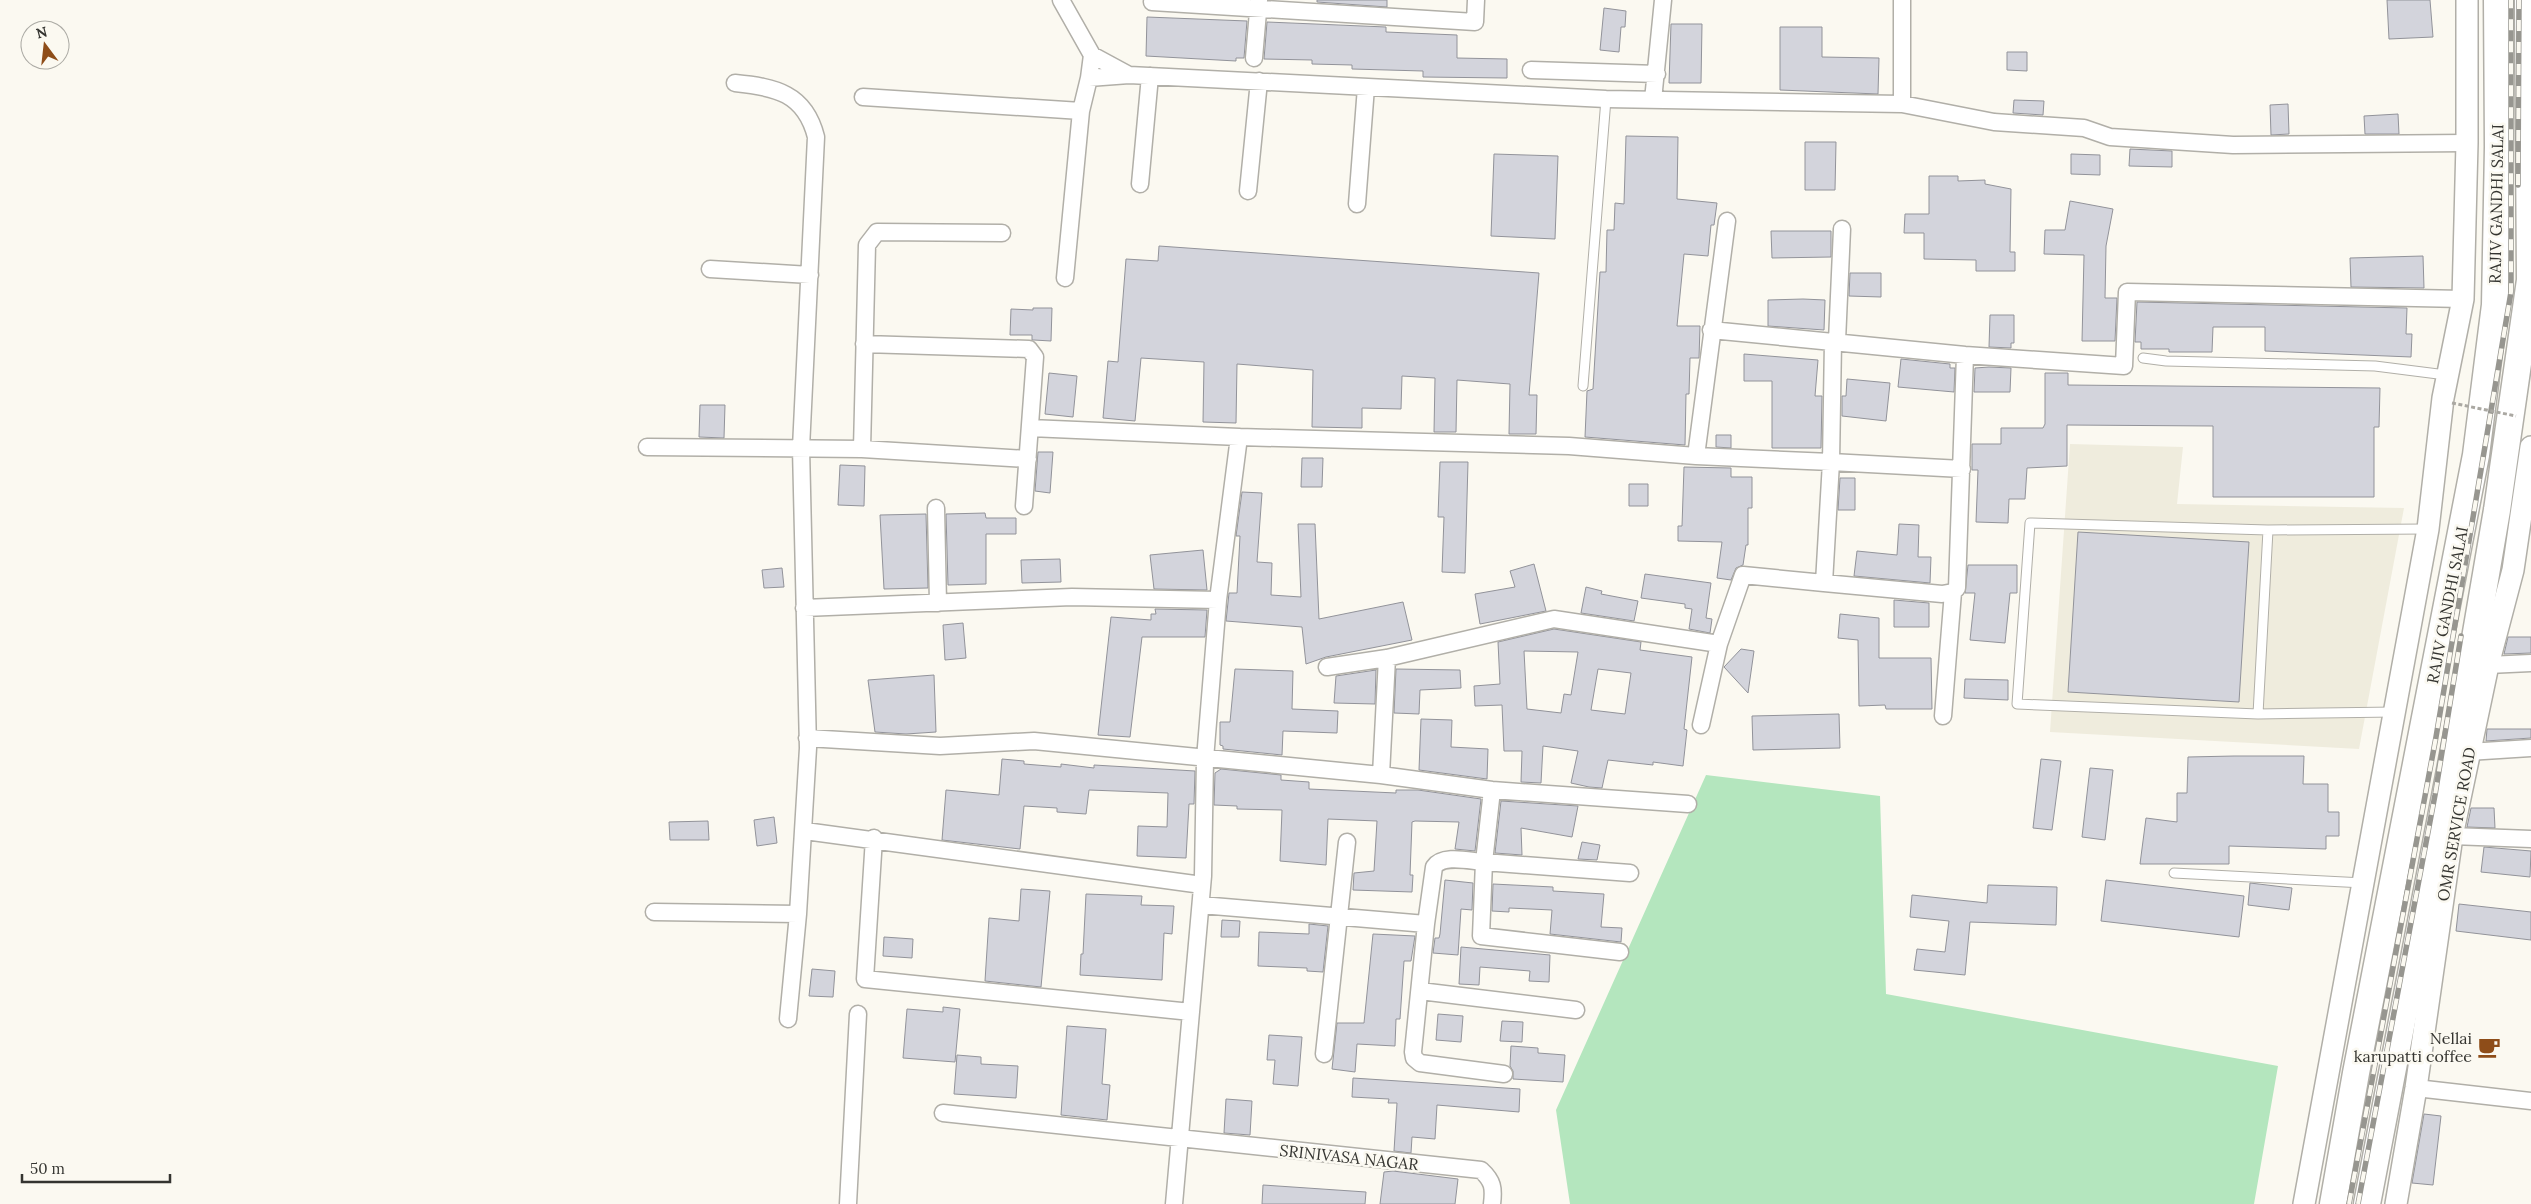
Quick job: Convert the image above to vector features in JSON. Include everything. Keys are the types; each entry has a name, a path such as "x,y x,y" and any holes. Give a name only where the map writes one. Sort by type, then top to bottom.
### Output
{"main road":[{"name":"RAJIV GANDHI SALAI","path":"2332,1204 2476,455 2495,305 2498,147 2497,0"},
{"name":"RAJIV GANDHI SALAI","path":"2367,1204 2473,650 2497,510 2530,280 2528,0"}],"street":[{"path":"1061,0 1092,55 1129,75"},
{"path":"1152,2 1259,4 1475,22 1476,0"},
{"path":"1653,100 1663,0"},
{"path":"1902,0 1902,104"},
{"path":"2304,1204 2428,529 2447,400 2446,375 2463,299 2467,144 2467,0"},
{"path":"1254,58 1259,4"},
{"path":"1065,278 1081,110 1089,78 1092,55"},
{"path":"1531,70 1657,74"},
{"path":"1089,78 1129,75 1606,99 1902,104 1994,122 2084,128 2110,137 2233,145 2467,144"},
{"path":"1140,184 1150,76"},
{"path":"1248,191 1259,82"},
{"path":"735,83 764,86 789,95 807,112 816,137 801,448 807,738 805,831 788,1019"},
{"path":"1357,204 1366,87"},
{"path":"863,98 1081,110"},
{"path":"1696,456 1726,221"},
{"path":"1824,583 1842,229"},
{"path":"862,449 867,245 872,237 878,232 1002,233"},
{"path":"710,269 810,275"},
{"path":"1712,330 1965,355 2124,366 2127,292 2463,299"},
{"path":"864,344 1029,349 1035,357 1024,506"},
{"path":"1701,725 1719,644 1743,575 1942,594 1953,592 1957,588 1965,355"},
{"path":"1030,428 1239,437 1569,446 1696,456 1962,469"},
{"path":"1174,1204 1201,904 1205,759 1218,600 1239,437"},
{"path":"647,447 862,449 1028,459"},
{"name":"OMR SERVICE ROAD","path":"2396,1204 2416,1088 2452,836 2468,752 2513,570 2531,447"},
{"path":"936,508 938,603"},
{"path":"1943,716 1953,592"},
{"path":"804,608 1072,597 1218,600"},
{"path":"1328,667 1387,658 1554,619 1719,644"},
{"path":"1381,775 1387,658"},
{"path":"2488,665 2531,663"},
{"path":"807,738 940,746 1034,741 1381,775 1492,790 1688,804"},
{"path":"2468,752 2531,748"},
{"path":"1492,790 1484,862 1481,936 1620,952"},
{"path":"805,831 874,838 1202,884"},
{"path":"2452,836 2531,839"},
{"path":"874,838 865,979 1191,1012"},
{"path":"1324,1054 1347,842"},
{"path":"1504,1074 1420,1063 1414,1058 1426,924 1434,867 1438,862 1446,860 1630,873"},
{"path":"1201,904 1426,924"},
{"path":"654,912 798,914"},
{"path":"1420,991 1576,1010"},
{"path":"848,1204 858,1014"},
{"path":"2416,1088 2531,1101"},
{"name":"SRINIVASA NAGAR","path":"943,1114 1481,1170 1491,1180 1494,1190 1492,1204"}],"lane":[{"path":"1583,386 1606,99"},
{"path":"2144,358 2166,361 2375,366 2446,375"},
{"path":"2394,712 2258,714 2017,704 2030,524 2268,530 2428,529"},
{"path":"2258,714 2268,530"},
{"path":"2174,873 2364,883"}],"path":[{"path":"2447,400 2516,416"}],"shaded area":[{"path":"2070,444 2183,447 2177,504 2404,508 2359,749 2050,732"}],"green space":[{"path":"1706,775 1880,796 1886,994 2278,1066 2254,1204 1570,1204 1556,1110"}],"building":[{"path":"1317,0 1387,0 1387,7 1317,2"},
{"path":"2387,0 2430,0 2433,37 2389,39"},
{"path":"1604,8 1626,11 1625,27 1621,27 1619,52 1600,50"},
{"path":"1147,17 1247,21 1244,58 1236,58 1236,61 1146,56"},
{"path":"1267,22 1386,27 1386,32 1457,35 1457,58 1507,59 1507,78 1423,77 1423,71 1352,69 1352,65 1312,64 1312,60 1264,59"},
{"path":"1671,24 1702,24 1701,83 1669,83"},
{"path":"1780,27 1822,27 1822,57 1879,58 1878,94 1780,90"},
{"path":"2007,52 2027,52 2027,71 2007,70"},
{"path":"2014,100 2044,101 2043,115 2013,113"},
{"path":"2288,104 2289,134 2271,135 2270,105"},
{"path":"2398,114 2399,134 2365,134 2364,116"},
{"path":"1626,136 1678,137 1677,199 1717,203 1714,225 1711,225 1708,256 1684,254 1677,326 1700,326 1699,358 1690,358 1689,394 1686,394 1685,445 1585,437 1587,391 1593,389 1600,272 1606,272 1607,230 1614,230 1615,203 1624,204"},
{"path":"1805,142 1836,142 1835,190 1805,190"},
{"path":"2130,149 2172,151 2172,167 2129,166"},
{"path":"1494,154 1558,156 1555,239 1491,236"},
{"path":"2071,154 2100,155 2100,175 2071,174"},
{"path":"1929,176 1958,176 1958,181 1985,180 1985,184 2011,189 2010,252 2015,252 2015,271 1976,271 1976,260 1924,259 1924,233 1904,233 1905,214 1929,214"},
{"path":"2070,201 2113,209 2106,246 2105,298 2117,298 2115,341 2082,341 2084,255 2044,254 2045,230 2065,230"},
{"path":"1771,231 1831,231 1831,257 1772,258"},
{"path":"1159,246 1539,273 1529,395 1537,395 1536,434 1509,434 1510,384 1457,380 1456,432 1434,432 1435,378 1402,376 1401,409 1362,408 1362,428 1312,427 1313,370 1237,364 1236,423 1203,422 1204,362 1141,358 1135,421 1103,418 1108,361 1118,362 1126,259 1158,261"},
{"path":"2423,256 2424,288 2351,287 2350,258"},
{"path":"1850,273 1881,273 1881,297 1849,296"},
{"path":"1768,300 1825,300 1824,330 1768,326"},
{"path":"2137,302 2407,308 2406,334 2412,334 2411,357 2265,351 2265,327 2213,327 2212,352 2169,352 2169,349 2141,349 2141,342 2135,342"},
{"path":"1033,308 1052,308 1051,341 1032,340 1032,335 1010,335 1011,309 1033,310"},
{"path":"1990,315 2014,315 2014,343 2011,343 2011,348 1989,347"},
{"path":"1744,354 1818,360 1815,396 1822,396 1821,448 1772,448 1772,381 1744,381"},
{"path":"1901,359 1950,364 1950,368 1955,368 1954,392 1898,387"},
{"path":"1975,368 2011,368 2010,392 1974,392"},
{"path":"1049,373 1077,376 1073,417 1045,414"},
{"path":"2045,373 2068,373 2068,385 2380,388 2379,427 2374,427 2374,497 2213,497 2213,426 2067,425 2067,466 2027,468 2025,499 2009,499 2008,523 1976,522 1978,470 1972,470 1972,444 2001,444 2001,428 2043,428 2045,424"},
{"path":"1847,379 1890,383 1886,421 1842,416 1842,396 1846,396"},
{"path":"700,405 725,405 724,438 699,437"},
{"path":"1716,435 1731,435 1731,448 1716,447"},
{"path":"1038,452 1053,452 1050,493 1035,491"},
{"path":"1302,458 1323,458 1322,487 1301,487"},
{"path":"1440,462 1468,462 1465,573 1442,572 1444,517 1438,517"},
{"path":"840,465 865,466 864,506 838,505"},
{"path":"1684,467 1731,468 1731,477 1752,477 1752,508 1748,508 1748,545 1746,545 1743,565 1736,568 1731,580 1717,578 1722,542 1678,541 1678,526 1682,526"},
{"path":"1840,478 1855,478 1855,510 1838,510"},
{"path":"1629,484 1648,484 1648,506 1629,506"},
{"path":"1242,492 1262,493 1257,562 1272,563 1271,595 1301,597 1298,524 1315,524 1319,619 1403,602 1412,640 1326,657 1306,664 1302,627 1226,621 1229,593 1237,593 1240,536 1236,536"},
{"path":"985,513 986,518 1016,518 1016,534 986,534 986,584 948,585 946,514"},
{"path":"926,514 928,588 884,589 880,515"},
{"path":"1899,524 1919,525 1918,557 1931,557 1930,583 1854,576 1857,551 1897,555"},
{"path":"2078,532 2249,542 2239,702 2068,692"},
{"path":"1203,550 1207,590 1154,589 1150,555"},
{"path":"1060,559 1061,582 1022,583 1021,560"},
{"path":"1534,564 1546,611 1480,624 1475,594 1515,587 1510,571"},
{"path":"1968,565 2017,565 2017,593 2010,593 2005,643 1970,640 1975,593 1965,593"},
{"path":"782,568 784,587 764,588 762,570"},
{"path":"1645,574 1711,583 1706,618 1712,619 1710,633 1689,629 1692,609 1685,608 1685,604 1641,598"},
{"path":"1586,587 1602,591 1601,594 1638,601 1634,621 1581,613"},
{"path":"1894,600 1929,603 1929,627 1894,627"},
{"path":"1155,609 1207,610 1205,637 1142,637 1130,737 1098,735 1111,617 1151,620 1151,614 1156,614"},
{"path":"1840,614 1879,618 1879,658 1931,658 1932,709 1886,709 1885,705 1859,706 1858,640 1838,638"},
{"path":"963,623 966,658 945,660 943,625"},
{"path":"1554,629 1641,642 1640,650 1692,657 1684,729 1687,730 1683,766 1653,762 1653,765 1608,760 1602,788 1589,787 1571,783 1578,751 1543,746 1541,783 1521,782 1522,751 1504,751 1502,705 1475,706 1474,686 1500,684 1498,642","holes":["1524,651 1578,652 1571,695 1564,694 1561,713 1527,709","1598,669 1631,673 1625,714 1591,710"]},
{"path":"2508,637 2531,637 2531,653 2504,654"},
{"path":"1741,649 1754,651 1748,693 1724,667"},
{"path":"1235,669 1293,671 1292,709 1338,711 1337,733 1283,731 1282,755 1223,749 1223,746 1220,745 1220,722 1230,722"},
{"path":"1396,669 1460,670 1461,688 1420,690 1419,714 1394,713"},
{"path":"1376,670 1375,704 1334,703 1336,676"},
{"path":"934,675 936,732 906,734 875,732 868,680"},
{"path":"1965,679 2008,680 2008,700 1964,698"},
{"path":"1839,714 1840,748 1753,750 1752,716"},
{"path":"1421,719 1452,720 1451,747 1488,749 1487,779 1419,770"},
{"path":"2487,729 2531,729 2531,738 2486,741"},
{"path":"2304,756 2303,784 2328,784 2328,812 2339,812 2339,836 2326,836 2326,849 2229,846 2229,864 2140,864 2146,818 2177,822 2177,793 2187,793 2188,757"},
{"path":"1002,759 1024,761 1024,764 1061,767 1061,764 1094,768 1094,765 1195,771 1194,804 1189,804 1186,858 1137,856 1138,826 1167,827 1168,793 1089,790 1086,814 1057,812 1057,808 1024,806 1020,849 942,840 946,790 999,795"},
{"path":"2041,759 2061,761 2052,830 2033,828"},
{"path":"2090,768 2113,770 2105,840 2082,837"},
{"path":"1221,769 1281,775 1281,780 1309,782 1309,789 1396,793 1396,790 1418,790 1481,799 1475,851 1455,849 1459,822 1415,821 1412,822 1410,875 1413,875 1412,892 1353,890 1354,873 1374,871 1377,821 1328,819 1326,865 1280,861 1282,810 1237,809 1237,806 1214,805 1215,773"},
{"path":"1501,801 1578,806 1572,837 1521,828 1522,855 1495,853"},
{"path":"2471,808 2494,808 2495,828 2467,827"},
{"path":"774,817 777,843 757,846 754,820"},
{"path":"708,821 709,840 670,840 669,822"},
{"path":"1582,842 1600,845 1597,860 1578,859"},
{"path":"2484,847 2531,851 2530,877 2481,872"},
{"path":"1445,880 1473,883 1472,910 1461,909 1458,955 1433,953 1435,938 1439,938 1440,934"},
{"path":"2106,880 2244,896 2239,937 2101,921"},
{"path":"2250,883 2292,888 2289,910 2248,905"},
{"path":"1493,884 1553,887 1553,891 1604,894 1601,927 1622,928 1621,942 1550,934 1552,910 1509,908 1509,912 1492,911"},
{"path":"1988,885 2057,887 2056,925 1970,922 1965,975 1914,970 1917,949 1945,952 1949,921 1910,917 1912,895 1987,903"},
{"path":"1021,889 1050,891 1041,987 985,981 989,918 1019,921"},
{"path":"1086,894 1142,896 1141,905 1174,906 1172,934 1164,933 1162,980 1080,975"},
{"path":"2459,904 2531,912 2531,940 2456,931"},
{"path":"1222,920 1240,921 1239,937 1221,937"},
{"path":"1309,924 1328,926 1323,972 1307,971 1307,968 1258,966 1259,932 1309,934"},
{"path":"1373,934 1415,936 1411,961 1404,961 1400,1019 1396,1019 1395,1046 1357,1044 1355,1072 1332,1069 1337,1023 1364,1023"},
{"path":"884,937 913,939 912,958 883,956"},
{"path":"1461,947 1550,955 1549,982 1529,981 1530,971 1480,967 1479,985 1459,984"},
{"path":"812,969 835,971 833,997 809,996"},
{"path":"943,1007 960,1009 955,1062 903,1058 907,1009 943,1012"},
{"path":"1438,1014 1463,1016 1461,1042 1436,1040"},
{"path":"1502,1021 1523,1022 1522,1042 1500,1041"},
{"path":"1067,1026 1106,1029 1102,1084 1110,1085 1107,1120 1061,1115"},
{"path":"1269,1035 1302,1037 1298,1086 1273,1084 1275,1060 1267,1060"},
{"path":"1511,1046 1538,1048 1538,1053 1565,1055 1563,1082 1513,1079 1513,1071 1510,1066"},
{"path":"957,1055 981,1057 981,1064 1018,1066 1016,1098 954,1094"},
{"path":"1353,1078 1520,1089 1519,1112 1437,1105 1435,1139 1412,1137 1411,1153 1394,1151 1397,1103 1388,1103 1389,1099 1352,1097"},
{"path":"1226,1099 1252,1101 1250,1135 1224,1133"},
{"path":"2424,1114 2441,1116 2433,1185 2412,1183"},
{"path":"1393,1171 1458,1179 1455,1204 1380,1204 1384,1172"},
{"path":"1263,1185 1366,1192 1365,1204 1262,1204"}],"railway":[{"path":"2349,1204 2436,737 2511,292 2511,0"},
{"path":"2518,185 2519,0"},
{"path":"2358,1204 2435,795 2461,636"}],"place":[{"name":"Nellai karupatti coffee","path":"2489,1047"}]}
